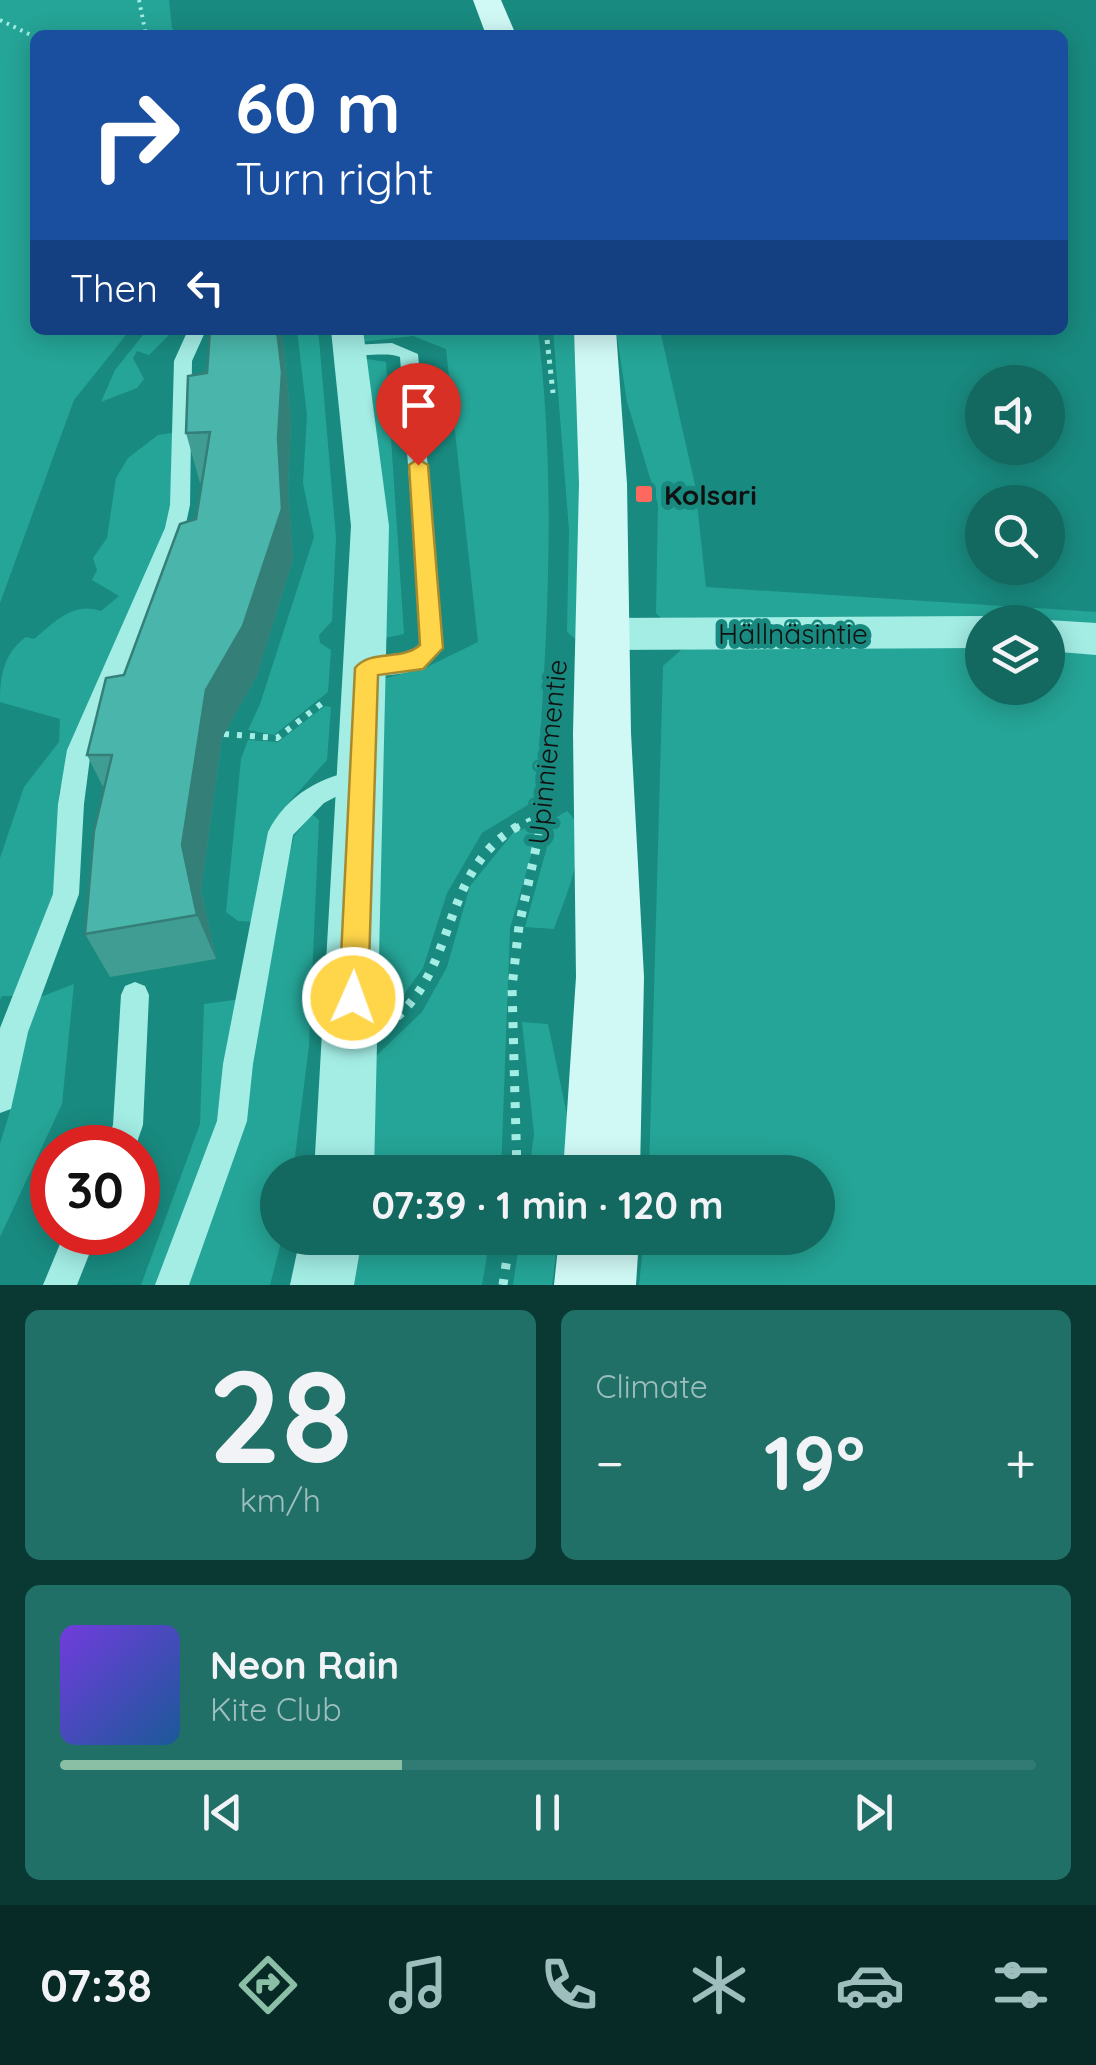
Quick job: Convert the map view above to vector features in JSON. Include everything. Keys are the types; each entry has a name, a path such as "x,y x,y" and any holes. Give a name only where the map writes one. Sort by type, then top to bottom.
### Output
{"main road":[{"path":"487,0 499,30"},
{"name":"Upinniementie","path":"595,335 603,484 610,977 603,1155"},
{"path":"594,1285 597,1255"}],"street":[{"path":"345,1155 370,526 349,340"},
{"name":"Hällnäsintie","path":"603,634 965,632"},
{"path":"1065,637 1096,639"},
{"path":"322,1285 328,1255"}],"lane":[{"path":"0,1098 13,1032 66,894 71,804 80,750 175,528 180,505 183,361 195,335"},
{"path":"349,340 409,354 432,640 427,655 415,663 367,668"},
{"path":"172,1285 232,1120 238,1064 282,832 304,800 335,782 362,779"},
{"path":"128,1125 135,996"},
{"path":"60,1285 72,1255"}],"path":[{"path":"139,0 145,30"},
{"path":"0,20 30,35"},
{"path":"547,335 554,401"},
{"path":"224,734 276,738 320,703"},
{"name":"Upinniementie","path":"516,1155 512,1021 519,928 546,812 551,758"},
{"path":"352,1034 379,1029 405,1012 426,983 457,896 482,854 516,826 546,812"},
{"path":"502,1285 507,1255"}],"green space":[{"path":"0,0 169,0 174,30 30,30 30,335 126,335 74,400 0,603"},
{"path":"143,335 169,335 149,355 137,351 133,358 144,379 137,388 101,402 115,370"},
{"path":"298,335 318,335 336,538 332,621 319,635 320,643 331,650 328,692 274,735 248,730 314,537 303,483 307,415"},
{"path":"360,335 538,335 549,507 536,800 482,833 447,893 423,968 394,1008 371,1015 379,680 427,667 478,642 446,349 413,336 362,342"},
{"path":"553,335 574,335 585,419 579,642 567,632 569,530"},
{"path":"617,335 661,335 695,485 706,587 987,605 965,605 965,628 668,625 656,613 658,504 627,402"},
{"path":"367,359 386,362 404,634 385,638 361,364"},
{"path":"172,433 172,494 166,532 72,746 59,793 55,892 18,996 2,996 0,1000 0,858 24,787 59,742 60,719 0,702 5,665 26,637 34,639 73,611 101,611 119,596 92,580 97,570 93,558 107,538 116,478 128,458 158,435"},
{"path":"1065,610 1096,612 1096,633 1065,632"},
{"path":"744,642 965,644 965,705 1065,705 1065,649 1096,651 1096,1285 639,1285 642,1255 835,1255 835,1155 649,1155 663,666 681,650"},
{"path":"325,706 331,707 327,760 282,810 257,922 238,921 226,912 241,759 248,740 278,742"},
{"path":"567,811 575,821 578,851 564,902 554,929 525,927 555,818"},
{"path":"312,814 319,820 309,1046 295,1155 260,1155 260,1255 278,1255 270,1285 185,1285 294,836"},
{"path":"528,827 535,829 537,835 510,928 502,1155 366,1155 374,1058 422,1012 447,967 470,886 513,833"},
{"path":"74,984 62,1104 52,1125 30,1125 30,1173 0,1237 0,1144 13,1101 22,1039 38,998"},
{"path":"241,999 222,1126 163,1285 141,1285 152,1255 160,1255 160,1233 200,1124 204,1004"},
{"path":"522,1022 548,1024 570,1129 567,1155 531,1155 534,1134"},
{"path":"351,1255 487,1255 482,1285 346,1285"},
{"path":"517,1255 556,1255 552,1285 513,1285"}],"building":[{"path":"210,335 278,335 282,372 278,438 282,509 243,626 206,690 182,845 197,915 85,934 94,831 112,755 87,755 106,678 124,675 180,524 196,519 210,432 186,433 188,376 207,373"}],"place":[{"name":"Kolsari","path":"644,494"}],"route":[{"path":"353,998 367,668 415,663 432,648 418,465"}]}
